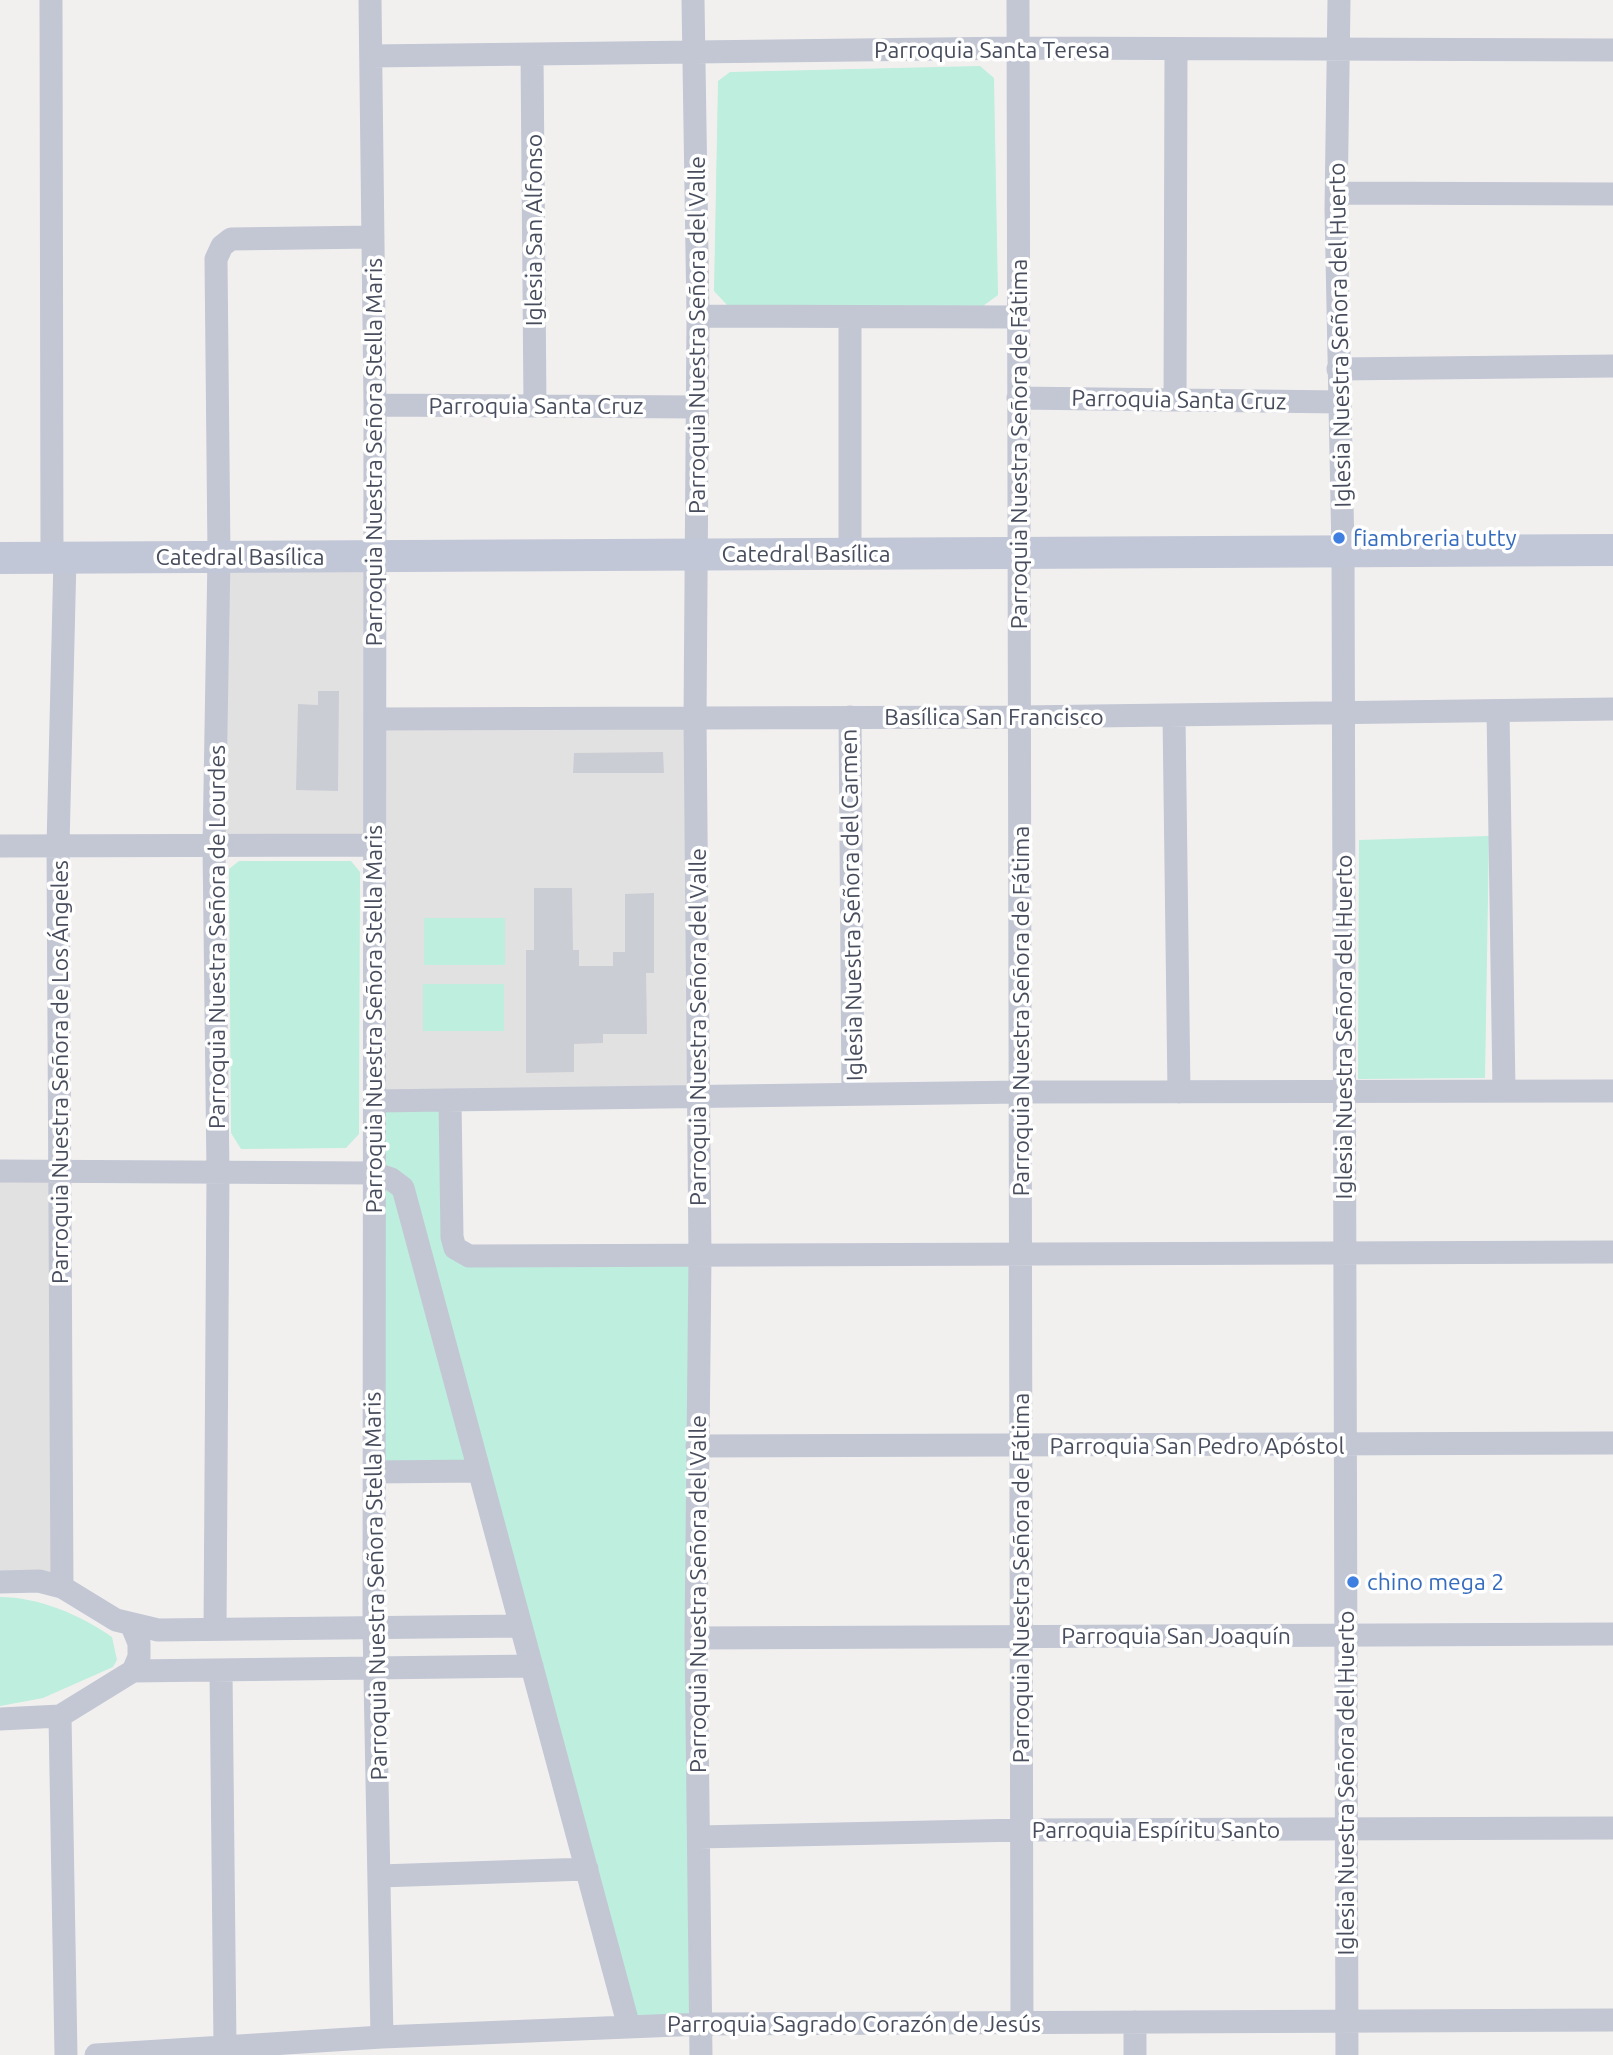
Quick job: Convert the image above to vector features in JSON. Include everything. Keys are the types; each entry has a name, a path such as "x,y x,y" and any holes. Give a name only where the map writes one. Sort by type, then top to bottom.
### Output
{"main road":[{"name":"Catedral Basílica","path":"0,558 1613,550"}],"street":[{"name":"Parroquia Nuestra Señora de Los Ángeles","path":"51,0 58,557 62,1587"},
{"name":"Parroquia Nuestra Señora Stella Maris","path":"370,0 375,405 374,1627 382,2037"},
{"name":"Parroquia Nuestra Señora del Valle","path":"693,0 698,316 695,719 700,1256 696,1638 701,2055"},
{"name":"Parroquia Nuestra Señora de Fátima","path":"1018,0 1021,2022"},
{"name":"Iglesia Nuestra Señora del Huerto","path":"1339,0 1337,193 1344,712 1347,2055"},
{"name":"Parroquia Santa Teresa","path":"371,56 1018,48 1613,50"},
{"path":"1175,399 1176,50"},
{"name":"Iglesia San Alfonso","path":"533,55 535,405"},
{"path":"1337,193 1613,194"},
{"name":"Parroquia Nuestra Señora de Lourdes","path":"215,1629 218,1173 215,846 219,556 216,259 222,246 231,239 373,237"},
{"path":"698,316 1017,317"},
{"path":"850,318 850,554"},
{"path":"1338,369 1613,366"},
{"name":"Parroquia Santa Cruz","path":"1018,398 1340,402"},
{"name":"Parroquia Santa Cruz","path":"375,405 697,407"},
{"name":"Basílica San Francisco","path":"375,719 1174,716 1613,709"},
{"path":"1498,711 1504,1090"},
{"path":"1174,716 1179,1092"},
{"name":"Iglesia Nuestra Señora del Carmen","path":"850,717 853,1094"},
{"path":"0,846 374,845"},
{"path":"375,1101 1021,1092 1613,1091"},
{"path":"450,1100 452,1237 455,1248 461,1254 1021,1256 1613,1252"},
{"path":"0,1171 373,1173 391,1179 403,1188 629,2026"},
{"name":"Parroquia San Pedro Apóstol","path":"697,1446 1613,1443"},
{"path":"374,1472 479,1471"},
{"path":"0,1582 39,1581 62,1587 132,1626 158,1630 521,1626"},
{"path":"132,1626 139,1643 139,1657 133,1671"},
{"name":"Parroquia San Joaquín","path":"696,1638 1613,1634"},
{"path":"0,1719 60,1716 133,1671 532,1666"},
{"path":"221,1671 226,2046"},
{"path":"60,1716 65,2055"},
{"name":"Parroquia Espíritu Santo","path":"699,1837 1022,1830 1613,1828"},
{"path":"380,1876 587,1869"},
{"name":"Parroquia Sagrado Corazón de Jesús","path":"96,2055 382,2037 478,2045 629,2026 702,2024 1613,2021"},
{"path":"1135,2022 1135,2055"}],"shaded area":[{"path":"219,557 375,558 373,844 216,845"},
{"path":"694,720 698,1095 376,1099 376,721"},
{"path":"0,1172 60,1172 61,1586 0,1581"}],"green space":[{"path":"980,66 994,78 998,295 983,306 728,306 714,291 718,81 730,72"},
{"path":"1489,836 1485,1078 1358,1079 1359,840"},
{"path":"239,861 351,861 360,872 359,1134 346,1148 241,1149 231,1133 229,869"},
{"path":"424,918 505,918 505,965 424,965"},
{"path":"423,984 504,984 504,1031 423,1031"},
{"path":"375,1101 449,1101 455,1249 699,1257 700,2022 630,2025 479,1471 374,1472"},
{"path":"0,1597 44,1604 100,1629 112,1637 117,1660 113,1667 43,1698 0,1706"}],"building":[{"path":"318,691 339,691 338,791 296,790 298,704 318,705"},
{"path":"663,752 664,773 573,773 574,753"},
{"path":"534,888 572,888 573,950 579,950 579,966 613,966 613,952 625,952 625,894 654,893 654,973 646,973 647,1034 603,1034 603,1043 574,1044 574,1072 526,1073 526,950 534,950"}],"place":[{"name":"fiambreria tutty","path":"1339,538"},
{"name":"chino mega 2","path":"1353,1582"}]}
